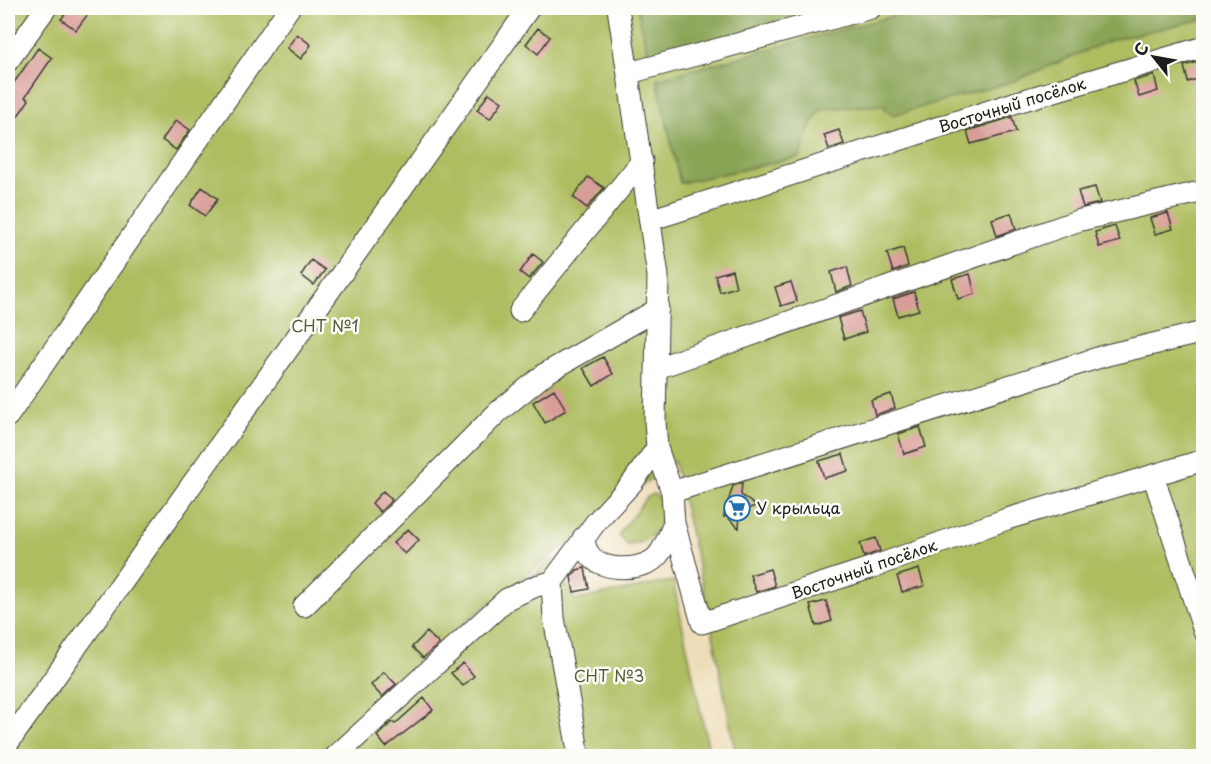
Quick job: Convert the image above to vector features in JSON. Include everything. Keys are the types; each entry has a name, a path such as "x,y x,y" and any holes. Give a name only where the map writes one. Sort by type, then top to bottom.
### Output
{"street":[{"path":"8,61 46,8"},
{"path":"8,416 289,8"},
{"path":"8,743 529,8"},
{"name":"Восточный посёлок","path":"618,8 658,276 655,422 657,448 672,492 674,523 702,623 870,568 1008,519 1203,460"},
{"path":"629,73 871,8"},
{"name":"Восточный посёлок","path":"650,220 1014,103 1203,47"},
{"path":"520,311 642,161"},
{"path":"657,368 1077,221 1203,191"},
{"path":"304,606 498,412 546,374 658,309"},
{"path":"672,492 1107,355 1203,332"},
{"path":"578,756 554,618 552,582 583,538 632,483 657,448"},
{"path":"1153,475 1203,631"},
{"path":"583,538 588,553 598,562 611,566 640,566 655,559 667,541 674,523"},
{"path":"336,756 507,599 536,586 552,582"}],"green space":[{"name":"СНТ №1","path":"8,8 1203,8 1203,756 736,756 709,613 674,461 465,622 317,756 8,756"},
{"path":"637,8 796,8 799,19 649,57"},
{"path":"923,8 984,8 989,20 1031,8 1203,8 1204,19 1111,40 1014,81 893,115 882,105 821,109 810,128 800,157 680,183 657,79"},
{"path":"653,494 660,498 663,512 661,523 650,537 628,545 619,536 621,531 646,498"},
{"name":"СНТ №3","path":"552,559 575,600 673,581 710,756 338,756"}],"building":[{"path":"70,8 79,8 88,14 76,30 61,19"},
{"path":"538,28 550,37 538,54 526,44"},
{"path":"297,34 311,45 301,59 287,48"},
{"path":"38,48 52,58 25,97 29,100 8,130 8,84 11,87"},
{"path":"1203,60 1203,77 1188,82 1184,66"},
{"path":"1154,75 1158,91 1139,97 1134,81"},
{"path":"489,93 502,102 490,119 477,110"},
{"path":"1012,117 1016,132 971,144 967,131"},
{"path":"176,120 190,130 176,150 162,140"},
{"path":"839,130 844,144 829,149 824,135"},
{"path":"588,177 604,188 587,208 573,197"},
{"path":"202,187 218,199 205,216 190,205"},
{"path":"1095,187 1100,203 1083,207 1078,191"},
{"path":"1011,213 1016,229 997,236 992,219"},
{"path":"1168,213 1173,229 1155,234 1150,218"},
{"path":"1115,226 1120,241 1099,247 1095,232"},
{"path":"903,248 908,266 893,272 887,253"},
{"path":"533,254 543,262 529,279 520,272"},
{"path":"311,260 325,270 314,285 301,275"},
{"path":"847,267 852,286 836,292 831,272"},
{"path":"732,270 736,287 720,292 715,275"},
{"path":"970,274 975,294 958,299 952,279"},
{"path":"791,282 797,301 781,306 775,287"},
{"path":"914,292 919,310 898,316 893,299"},
{"path":"860,311 866,332 844,339 838,318"},
{"path":"603,357 613,374 594,386 583,368"},
{"path":"554,389 566,410 545,423 533,402"},
{"path":"891,394 895,408 875,415 871,400"},
{"path":"920,427 926,447 904,454 898,434"},
{"path":"843,454 848,471 824,478 819,461"},
{"name":"У крыльца","path":"742,483 741,495 756,506 740,511 739,528 724,515 733,486"},
{"path":"383,491 392,500 380,512 372,503"},
{"path":"408,529 419,540 405,554 393,543"},
{"path":"876,538 880,551 864,557 860,543"},
{"path":"585,568 589,589 574,592 571,577 577,570"},
{"path":"770,569 775,586 756,592 750,575"},
{"path":"919,569 924,586 902,592 897,576"},
{"path":"826,601 832,621 816,626 810,605"},
{"path":"427,632 439,644 423,658 412,647"},
{"path":"463,663 474,676 463,686 451,673"},
{"path":"384,672 396,684 382,697 371,685"},
{"path":"424,698 433,710 386,747 377,736 392,722 395,724"}],"place":[{"name":"У крыльца","path":"737,508"}]}
